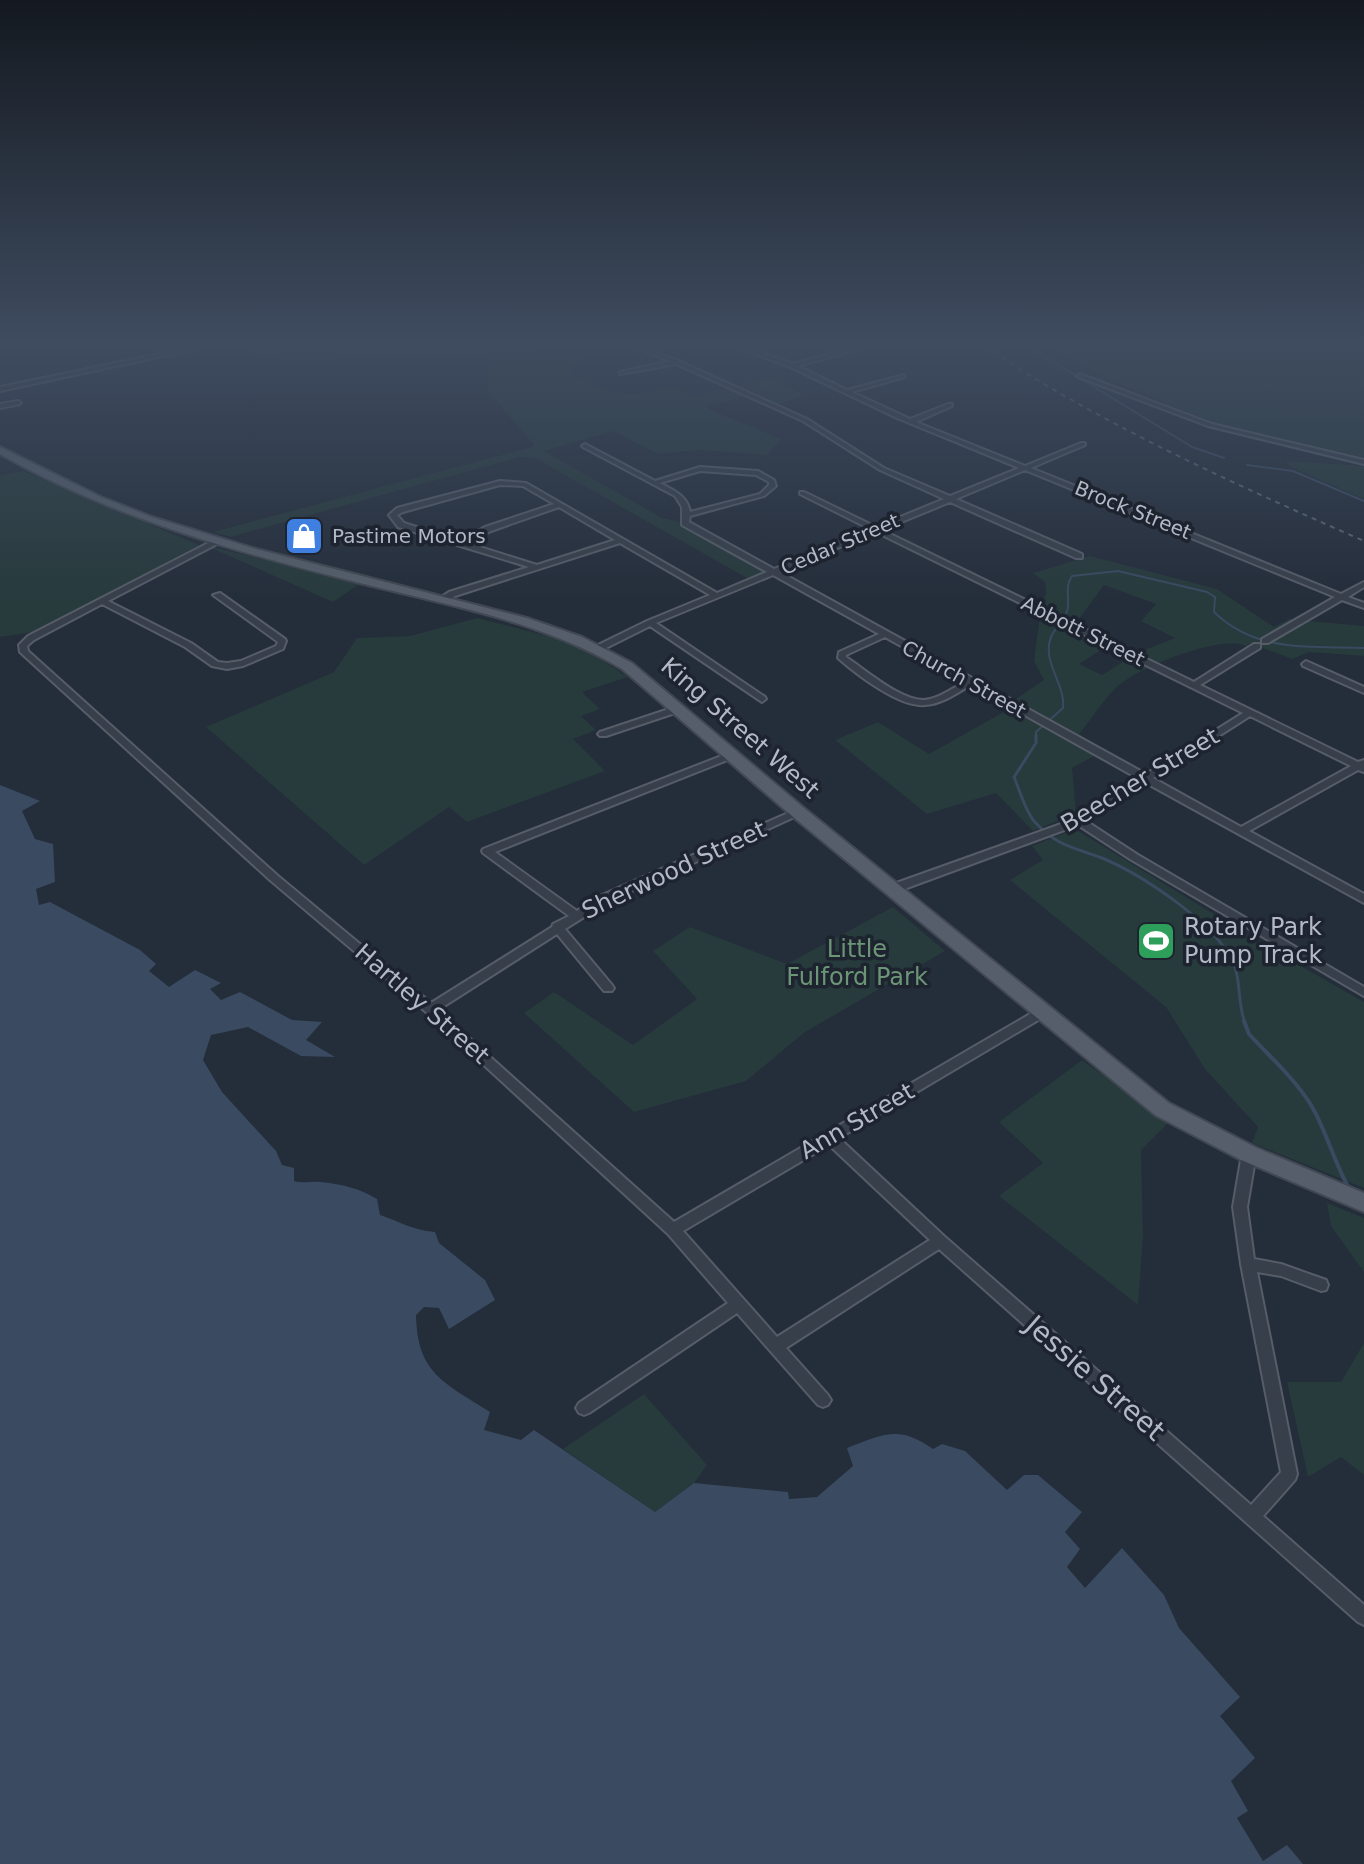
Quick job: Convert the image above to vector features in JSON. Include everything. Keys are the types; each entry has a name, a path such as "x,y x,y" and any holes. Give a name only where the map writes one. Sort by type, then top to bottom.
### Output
{"main road":[{"name":"King Street West","path":"0,450 28,467 127,512 214,542 443,600 599,648 627,666 798,812 1162,1109 1249,1154 1364,1203"}],"street":[{"path":"818,428 882,469 1079,556"},
{"name":"Brock Street","path":"929,428 1364,606"},
{"path":"1222,428 1364,462"},
{"name":"Cedar Street","path":"599,648 650,623 1083,444"},
{"name":"Church Street","path":"585,446 684,500 685,523 1364,899"},
{"path":"654,483 700,469 758,473 771,481 773,486 762,495 687,515"},
{"path":"536,567 401,525 393,515 400,510 515,482 524,484 717,596"},
{"name":"Abbott Street","path":"802,493 1050,617 1362,766"},
{"path":"459,544 488,529 558,505"},
{"path":"443,600 452,594 619,541"},
{"path":"103,601 214,542"},
{"path":"1193,686 1364,584"},
{"path":"103,601 188,645 215,664 227,666 243,663 280,647 282,641 217,595"},
{"name":"Hartley Street","path":"103,601 23,645 24,652 274,878 430,1009 673,1230 823,1400"},
{"path":"650,623 762,699"},
{"path":"884,635 842,654 842,658 899,694 920,703 969,683"},
{"path":"1306,664 1364,690"},
{"path":"603,734 678,709"},
{"name":"Beecher Street","path":"892,889 1079,821 1249,713"},
{"path":"575,915 487,851 732,755"},
{"path":"1241,831 1362,766"},
{"name":"Sherwood Street","path":"430,1009 575,915 627,888 798,812"},
{"path":"1079,821 1134,857 1364,992"},
{"path":"557,927 608,988"},
{"name":"Ann Street","path":"673,1230 1041,1013"},
{"name":"Jessie Street","path":"829,1137 940,1241 1364,1616"},
{"path":"1249,1154 1240,1207 1248,1264 1289,1474 1252,1516"},
{"path":"776,1346 940,1241"},
{"path":"1248,1264 1281,1270 1321,1285"},
{"path":"584,1408 738,1305"}],"green space":[{"path":"520,428 754,428 781,439 767,455 699,450 658,454 613,431 544,451 662,518 676,521 766,571 747,578 535,458 520,457 230,537 213,532 535,446"},
{"path":"1234,428 1364,428 1364,459"},
{"path":"1286,461 1364,466 1364,499 1289,466"},
{"path":"23,471 199,545 34,632 0,637 0,476"},
{"path":"209,547 220,549 361,583 333,602"},
{"path":"1090,556 1217,589 1274,627 1289,619 1364,626 1364,656 1309,652 1292,659 1250,643 1246,646 1217,645 1177,656 1139,673 1114,690 1079,734 1105,750 1072,768 1076,813 1033,831 996,793 927,814 835,740 878,722 929,754 1007,710 1004,707 1044,680 1034,661 1040,616 1104,648 1079,664 1102,675 1137,653 1175,638 1141,621 1156,604 1104,585 1076,623 1040,605 1046,594 1045,582 1033,573"},
{"path":"477,618 576,643 628,677 582,692 600,709 581,716 596,730 573,739 605,771 467,822 449,807 364,865 206,727 334,672 357,638 410,636"},
{"path":"1075,829 1269,948 1364,1002 1364,1188 1252,1143 1258,1127 1205,1069 1166,1007 1010,880 1043,860 1032,846"},
{"name":"Little Fulford Park","path":"893,907 945,951 805,1032 746,1081 634,1112 524,1013 554,992 633,1045 697,999 653,951 690,927 787,964"},
{"path":"1082,1060 1169,1122 1141,1150 1143,1236 1138,1305 999,1196 1043,1163 999,1122"},
{"path":"1327,1203 1364,1218 1364,1272 1331,1226"},
{"path":"1364,1343 1364,1475 1341,1457 1308,1477 1287,1382 1341,1382"},
{"path":"644,1394 707,1465 694,1483 655,1512 563,1449"}],"water":[{"path":"0,785 40,801 22,811 35,839 53,844 55,882 36,889 39,905 50,902 140,950 156,964 149,971 169,987 195,970 221,983 210,989 221,1000 240,992 292,1020 322,1022 306,1040 335,1057 301,1056 248,1027 211,1035 203,1060 222,1092 276,1151 282,1165 294,1168 294,1181 335,1184 370,1195 377,1199 380,1215 413,1228 435,1232 439,1243 485,1280 495,1300 449,1329 439,1308 424,1307 416,1315 418,1335 428,1364 447,1384 490,1412 484,1430 521,1440 534,1430 655,1512 694,1483 788,1492 789,1499 817,1497 853,1466 847,1448 891,1434 910,1437 933,1449 942,1444 965,1451 1007,1490 1024,1475 1038,1475 1082,1512 1065,1532 1080,1549 1067,1567 1085,1588 1122,1548 1164,1595 1179,1628 1240,1697 1220,1716 1255,1758 1231,1781 1248,1811 1237,1818 1263,1861 1287,1845 1303,1864 0,1864"}],"waterway":[{"path":"1161,428 1192,447 1224,458"},
{"path":"1247,465 1293,471 1364,501"},
{"path":"1245,1023 1233,961 1205,926 1171,898 1118,865 1058,841 1034,821 1025,806 1014,777 1036,743 1036,732 1063,708 1050,657 1052,636 1067,611 1068,587 1072,576 1118,571 1207,592 1215,597 1214,612 1230,625 1266,641 1304,647 1364,648"},
{"path":"1244,1021 1249,1034 1305,1095 1350,1190"}],"railway":[{"path":"1123,428 1364,541"}],"place":[{"name":"Pastime Motors","path":"304,536"},
{"name":"Rotary Park Pump Track","path":"1156,941"}]}
